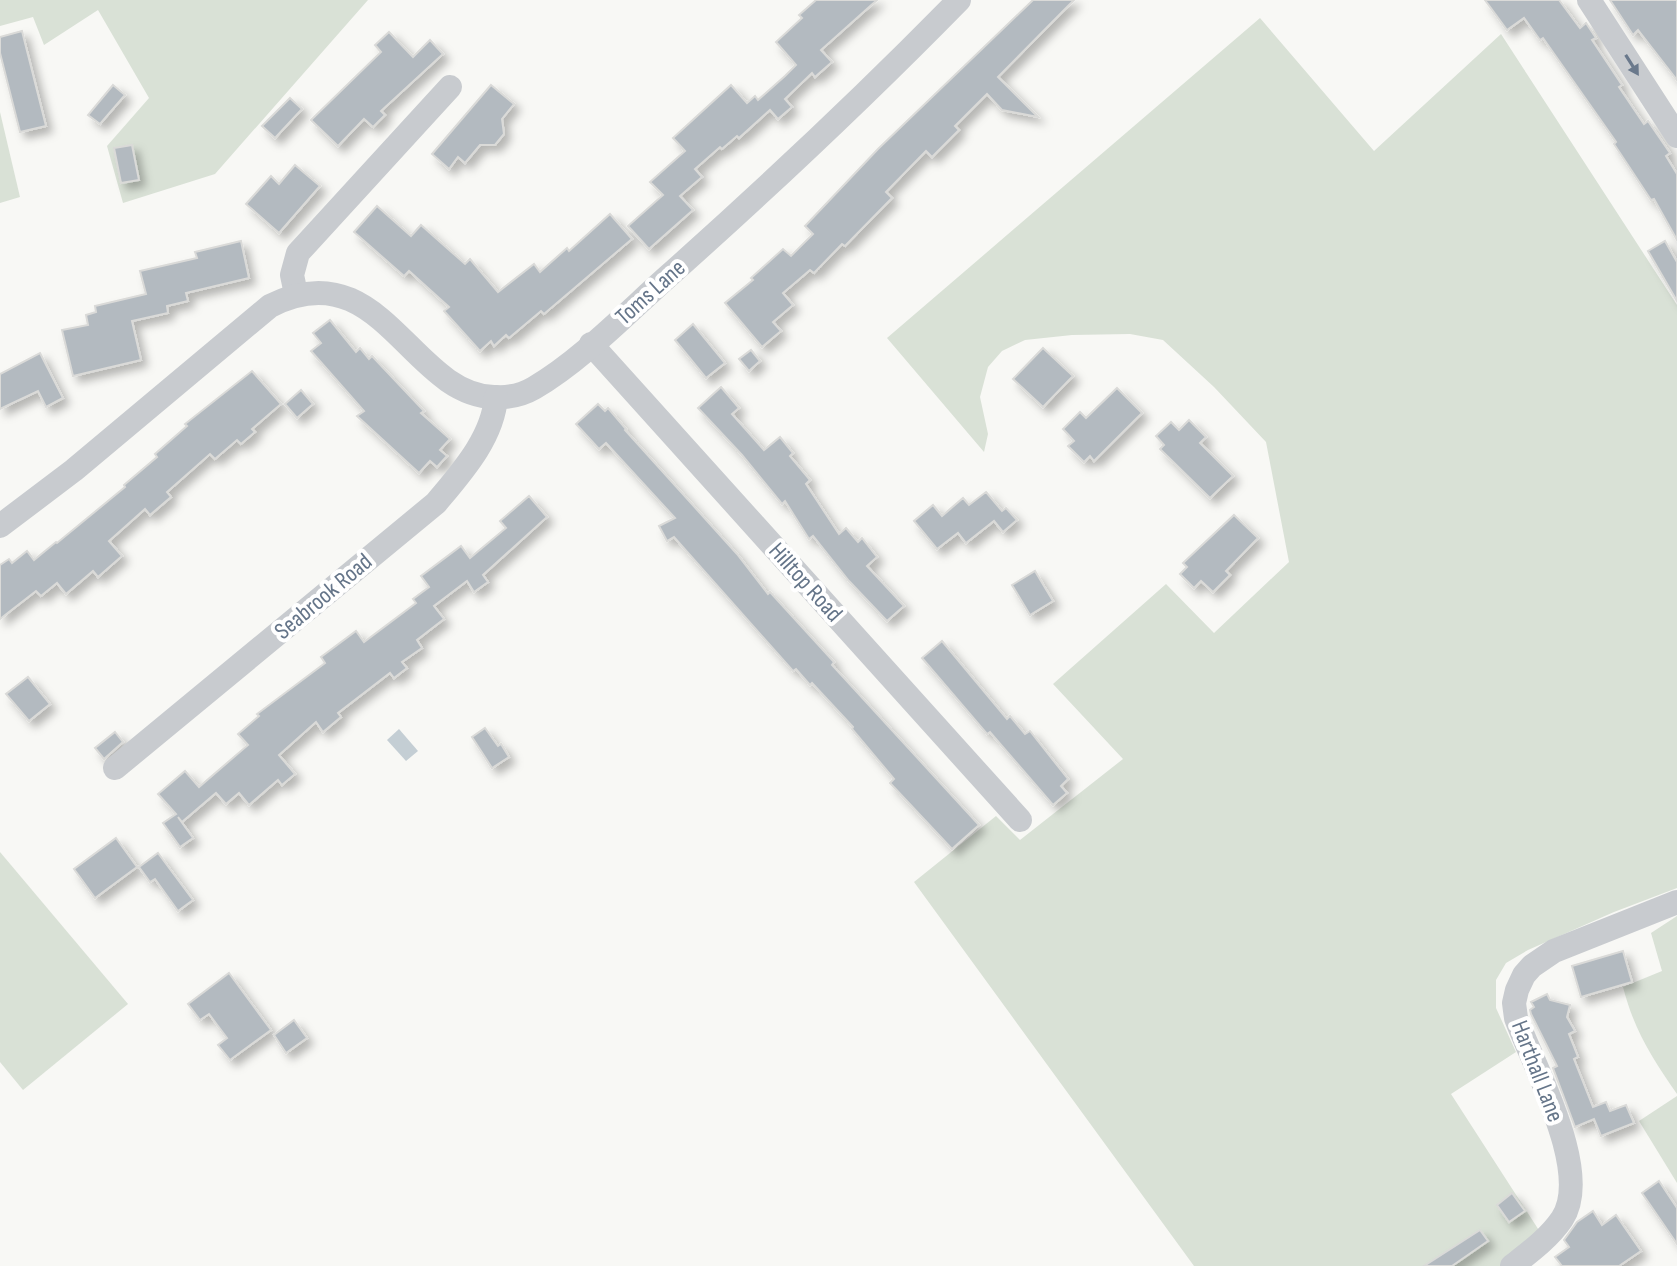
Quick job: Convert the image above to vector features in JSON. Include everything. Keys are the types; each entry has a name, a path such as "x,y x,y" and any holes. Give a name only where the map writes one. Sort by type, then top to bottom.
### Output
{"street":[{"name":"Toms Lane","path":"296,294 327,293 352,300 390,327 449,381 474,394 496,397 535,388 591,344 727,224 868,93 959,0"},
{"path":"1589,0 1677,136"},
{"path":"0,526 74,470 270,306 296,294 292,275 298,253 450,87"},
{"name":"Hilltop Road","path":"591,344 1020,820"},
{"name":"Seabrook Road","path":"115,768 436,503 488,431 495,413 496,397"},
{"name":"Harthall Lane","path":"1512,1266 1539,1244 1563,1218 1573,1187 1566,1143 1516,1018 1514,1003 1520,983 1532,966 1554,951 1677,902"}],"shaded area":[{"path":"0,0 368,0 215,174 123,203 107,146 149,98 98,10 44,45 33,17 0,26"},
{"path":"1260,18 1374,151 1501,34 1677,305 1677,888 1528,950 1506,963 1496,980 1496,1008 1516,1052 1451,1094 1542,1235 1503,1266 1194,1266 914,882 996,816 1020,840 1123,759 1053,684 1166,584 1214,633 1289,562 1266,442 1214,387 1163,340 1130,334 1072,335 1025,340 1002,351 988,367 980,397 988,434 984,452 887,338"},
{"path":"0,112 20,197 0,203"},
{"path":"399,729 418,751 406,761 387,740"},
{"path":"0,852 128,1004 23,1090 0,1062"},
{"path":"1677,916 1677,1094 1645,1043 1623,987 1662,971 1651,933"},
{"path":"1677,1096 1677,1183 1639,1121"}],"building":[{"path":"816,0 877,0 821,50 832,62 815,77 812,73 785,99 792,107 778,119 770,110 739,138 737,136 722,149 720,147 695,169 702,177 680,196 693,210 649,249 628,226 663,195 650,182 685,151 673,138 731,85 747,103 755,96 758,100 785,76 796,65 776,42"},
{"path":"1033,0 1074,0 998,77 1038,117 1002,110 987,94 955,126 959,130 932,157 926,151 886,192 892,198 845,246 842,244 814,273 810,270 783,293 793,305 773,322 781,331 762,347 725,303 783,249 791,256 813,234 805,226 878,149"},
{"path":"1485,0 1559,0 1580,28 1586,23 1596,38 1592,40 1622,85 1619,87 1644,124 1648,121 1670,153 1666,156 1677,174 1677,240 1654,199 1651,200 1614,144 1616,142 1543,38 1540,40 1524,18 1507,30"},
{"path":"1610,0 1677,0 1677,80 1638,30 1633,35"},
{"path":"22,31 46,126 20,132 0,53 0,37"},
{"path":"389,32 413,57 430,40 443,54 381,111 385,115 373,127 364,119 338,146 311,120 381,52 375,45"},
{"path":"113,85 125,95 100,124 88,115"},
{"path":"491,85 514,104 502,119 504,134 495,145 480,145 465,163 458,157 449,169 432,154"},
{"path":"290,98 302,109 275,138 262,126"},
{"path":"132,145 139,180 121,183 114,148"},
{"path":"295,165 320,186 279,233 246,204 271,176 279,184"},
{"path":"377,206 411,236 421,225 465,264 470,259 498,292 534,264 540,272 610,214 632,239 544,314 541,311 509,338 506,335 494,346 491,341 480,351 444,311 449,307 409,271 404,276 354,232"},
{"path":"241,241 249,278 186,293 188,301 167,306 168,313 132,321 141,360 73,376 62,330 88,325 86,315 96,312 95,306 146,294 140,271 197,258 195,252"},
{"path":"1665,241 1677,262 1677,301 1648,251"},
{"path":"330,320 356,352 360,348 369,359 372,356 424,411 421,413 450,439 440,450 447,456 437,467 430,461 419,473 357,416 364,411 311,351 321,343 313,333"},
{"path":"693,324 725,363 706,378 675,340"},
{"path":"1043,348 1073,376 1043,407 1013,379"},
{"path":"751,350 760,361 749,371 739,359"},
{"path":"40,353 63,398 46,407 38,391 0,409 0,374"},
{"path":"252,371 281,404 252,429 255,432 241,444 237,440 215,459 210,454 167,492 171,497 150,515 145,509 109,541 122,556 98,577 93,571 66,594 57,583 41,596 36,591 0,619 0,565 9,559 12,563 27,551 34,560 57,543 125,487 157,457 155,454 187,426 185,424"},
{"path":"721,387 739,408 732,414 764,450 780,437 793,453 790,456 810,480 806,484 839,534 846,528 858,542 862,538 877,557 867,566 904,606 887,621 813,536 809,539 785,501 782,504 698,408"},
{"path":"1117,388 1142,413 1094,461 1090,456 1084,462 1068,446 1074,441 1063,429 1080,412 1086,418"},
{"path":"301,390 313,404 297,418 285,404"},
{"path":"598,404 605,411 608,408 737,554 768,594 770,592 834,662 832,665 979,825 952,849 890,783 894,779 853,727 812,683 810,685 796,669 793,671 674,537 667,541 659,526 675,518 606,443 599,449 576,424"},
{"path":"1189,420 1206,437 1200,443 1233,476 1210,498 1160,449 1164,445 1156,436 1171,422 1179,430"},
{"path":"986,492 1002,511 1006,508 1017,520 1003,532 994,521 966,543 958,533 937,549 914,521 933,505 942,516 963,498 969,505"},
{"path":"529,496 547,517 483,575 488,582 474,592 467,581 434,606 444,619 417,640 422,648 402,662 407,668 394,678 390,673 338,713 341,717 323,732 316,722 279,755 295,774 282,785 278,780 249,805 239,793 226,804 216,793 182,822 178,817 193,838 180,847 163,823 176,814 158,794 185,771 199,787 248,745 238,734 259,716 257,714 325,663 321,657 356,631 364,642 416,603 413,599 429,587 421,576 461,546 470,558 506,528 500,521"},
{"path":"1234,515 1258,538 1226,571 1230,575 1213,592 1201,581 1194,588 1180,574 1187,567 1183,563"},
{"path":"1035,571 1053,601 1030,615 1012,585"},
{"path":"942,641 1007,719 1010,716 1025,734 1030,731 1068,779 1061,786 1067,793 1053,805 922,658"},
{"path":"28,677 50,704 29,721 6,694"},
{"path":"485,728 509,757 492,768 472,737"},
{"path":"115,732 123,742 104,759 95,748"},
{"path":"116,838 137,867 95,898 74,869"},
{"path":"158,853 193,900 178,911 155,879 150,882 139,867"},
{"path":"1623,951 1632,982 1581,997 1572,966"},
{"path":"229,973 271,1030 230,1060 218,1045 227,1038 209,1014 200,1020 188,1004"},
{"path":"1547,994 1550,1000 1570,1005 1567,1017 1575,1031 1569,1034 1578,1057 1574,1059 1593,1107 1606,1102 1610,1111 1626,1105 1634,1123 1601,1136 1594,1119 1575,1127 1553,1068 1557,1066 1530,1010 1534,1007 1531,1002"},
{"path":"294,1020 307,1038 286,1053 274,1035"},
{"path":"1659,1181 1677,1208 1677,1244 1642,1193"},
{"path":"1512,1193 1525,1211 1509,1222 1497,1205"},
{"path":"1593,1211 1602,1225 1616,1215 1641,1251 1619,1266 1562,1266 1555,1257 1569,1247 1564,1240 1577,1222"},
{"path":"1480,1230 1488,1241 1452,1266 1424,1266"}]}
